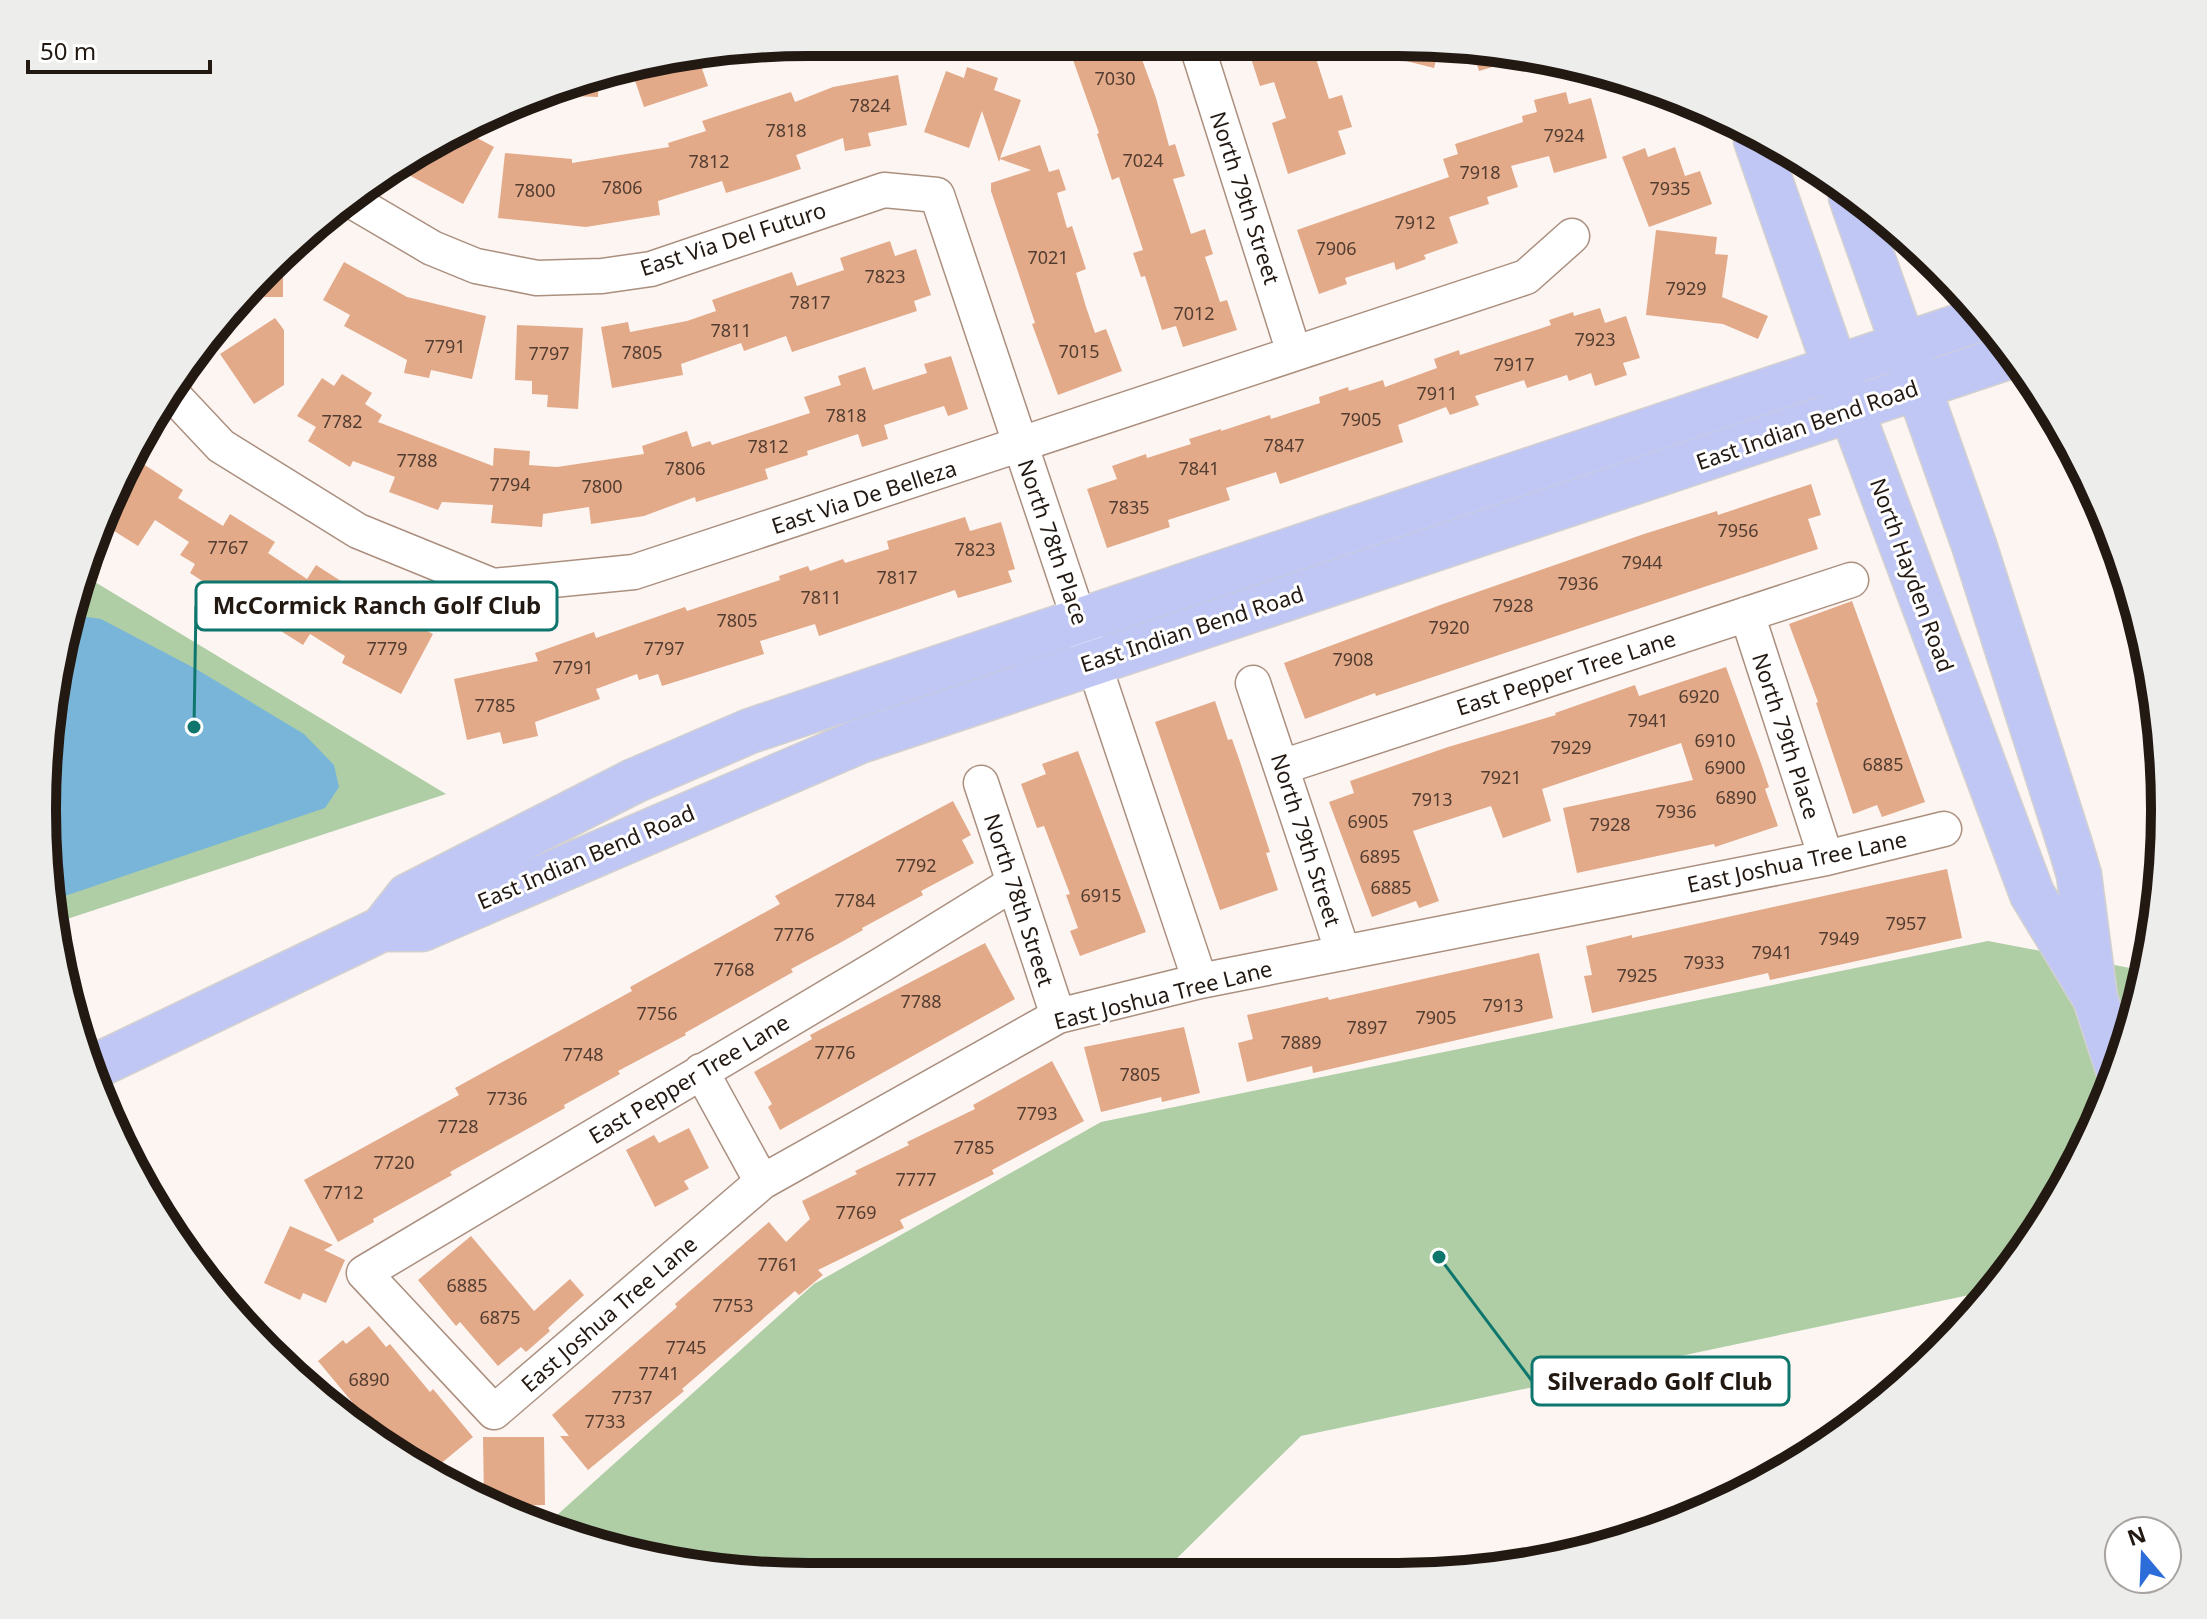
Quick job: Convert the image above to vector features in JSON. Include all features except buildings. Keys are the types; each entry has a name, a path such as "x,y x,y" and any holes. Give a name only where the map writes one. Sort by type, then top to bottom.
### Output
{"main road":[{"name":"North Hayden Road","path":"1759,149 1835,367 2032,894 2095,998"},
{"name":"North Hayden Road","path":"1857,212 2011,657 2079,875 2095,998 2112,1050"},
{"name":"East Indian Bend Road","path":"382,929 408,896 634,781 750,731 1971,322"},
{"name":"East Indian Bend Road","path":"100,1064 382,929 422,929 860,741 2001,359"}],"street":[{"name":"North 79th Street","path":"1200,56 1294,353"},
{"name":"East Via Del Futuro","path":"360,206 432,248 476,266 537,278 602,276 651,269 884,190 937,195"},
{"name":"North 78th Place","path":"937,195 1200,981"},
{"name":"East Via De Belleza","path":"178,400 221,446 358,531 493,586 634,572 1526,277 1572,236"},
{"name":"East Pepper Tree Lane","path":"1282,767 1851,580"},
{"name":"North 79th Place","path":"1747,614 1826,858"},
{"name":"North 79th Street","path":"1253,683 1343,953"},
{"name":"North 78th Street","path":"981,783 1058,1016"},
{"name":"East Joshua Tree Lane","path":"494,1412 762,1182 1058,1016 1200,981 1826,858 1944,829"},
{"name":"East Pepper Tree Lane","path":"494,1412 364,1273 1014,883"},
{"path":"701,1071 762,1182"}],"green space":[{"path":"92,580 446,794 64,920 56,810 62,711 70,662"},
{"path":"1988,941 2134,967 2111,1052 2073,1143 2024,1228 1974,1294 1301,1436 1172,1563 760,1561 662,1549 554,1518 814,1284 1101,1122"}],"water":[{"path":"81,616 101,619 196,669 304,734 334,765 339,787 325,808 61,897 56,810 58,760 62,711"}],"place":[{"name":"McCormick Ranch Golf Club","path":"194,727"},
{"name":"Silverado Golf Club","path":"1439,1257"}]}
